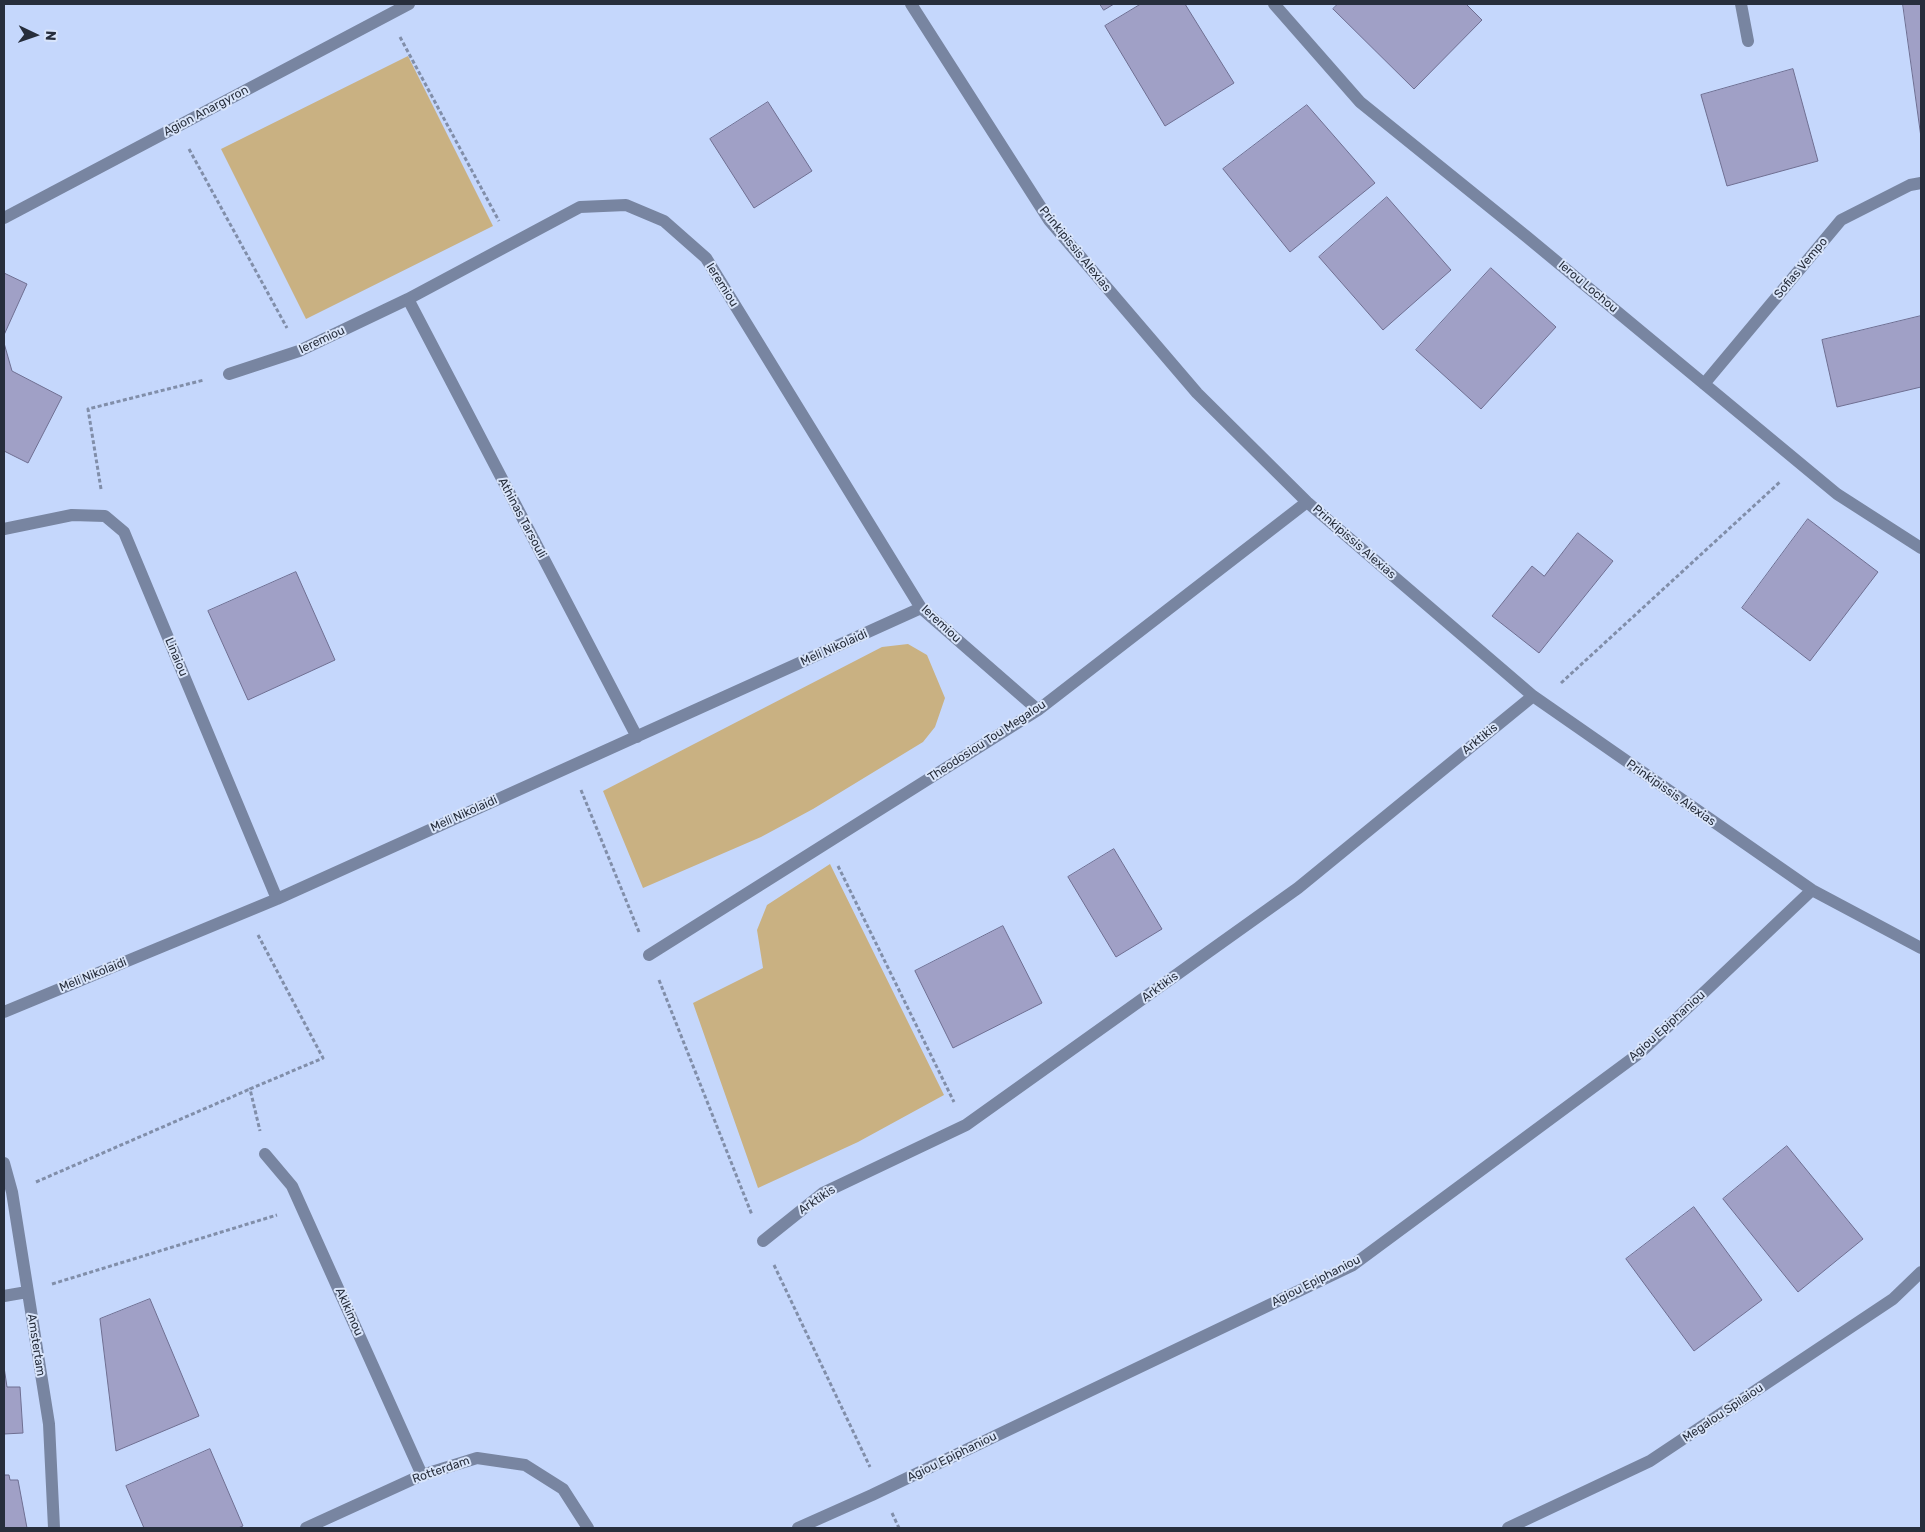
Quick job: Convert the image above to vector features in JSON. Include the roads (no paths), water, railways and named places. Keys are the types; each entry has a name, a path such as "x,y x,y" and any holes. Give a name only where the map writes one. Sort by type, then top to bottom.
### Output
{"street":[{"name":"Agion Anargyron","path":"4,218 408,4"},
{"name":"Prinkipissis Alexias","path":"911,4 1049,220 1197,393 1307,502 1536,699 1812,890 1921,948"},
{"name":"Ierou Lochou","path":"1274,4 1360,102 1527,236 1836,494 1921,548"},
{"path":"1740,4 1748,41"},
{"name":"Sofias Vempo","path":"1704,384 1841,220 1910,185 1921,183"},
{"name":"Ieremiou","path":"229,374 300,351 408,298 580,207 626,205 664,221 706,258 921,608 1038,710"},
{"name":"Athinas Tarsouli","path":"408,298 637,737"},
{"name":"Theodosiou Tou Megalou","path":"649,955 1038,710 1307,502"},
{"name":"Linaiou","path":"4,529 72,514 105,516 124,532 277,899"},
{"name":"Meli Nikolaidi","path":"4,1012 277,899 921,608"},
{"name":"Arktikis","path":"762,1241 824,1193 966,1126 1298,888 1536,699"},
{"name":"Agiou Epiphaniou","path":"798,1528 882,1491 1353,1265 1641,1052 1812,890"},
{"name":"Aklkimou","path":"265,1154 292,1186 422,1475"},
{"name":"Amstertam","path":"4,1163 12,1192 49,1424 54,1528"},
{"name":"Megalou Spilaiou","path":"1508,1528 1650,1461 1892,1299 1921,1272"},
{"path":"4,1296 27,1292"},
{"name":"Rotterdam","path":"306,1528 422,1475 477,1458 525,1465 563,1489 588,1528"}]}
